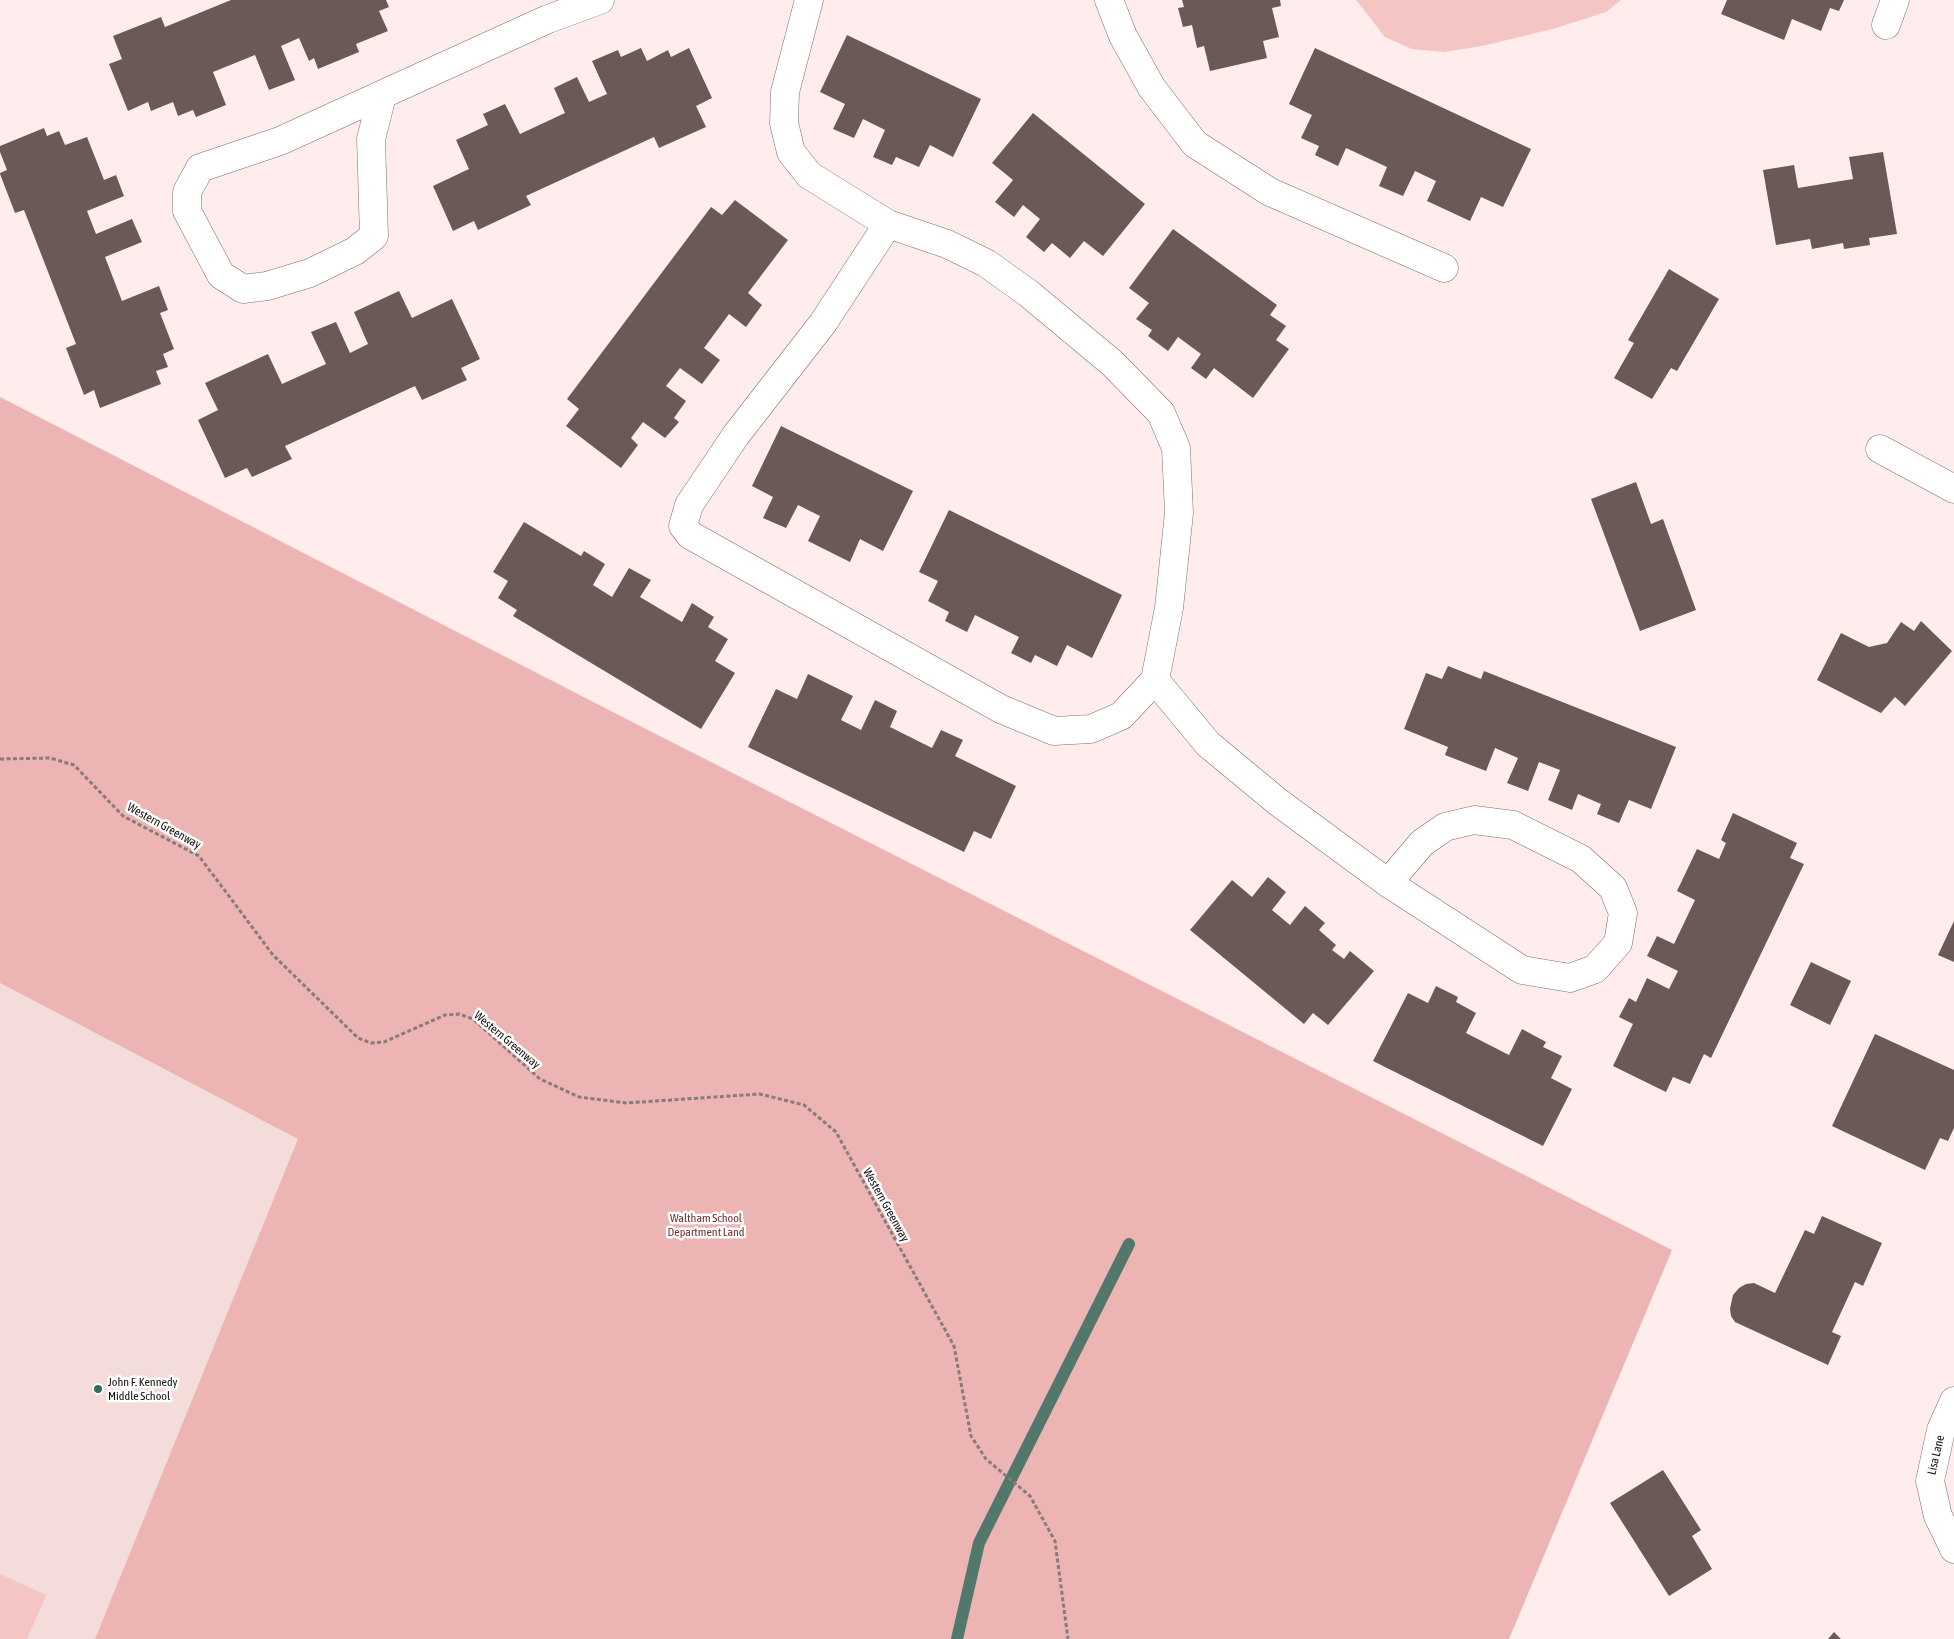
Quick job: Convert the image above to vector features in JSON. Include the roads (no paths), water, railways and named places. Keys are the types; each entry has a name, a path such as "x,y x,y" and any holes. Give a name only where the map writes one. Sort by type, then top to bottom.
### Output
{"street":[{"path":"382,96 371,139 374,236 355,251 310,273 267,286 243,289 221,275 187,211 187,192 200,168 280,141 548,19 600,0"},
{"path":"809,0 785,92 784,123 791,152 809,176 888,224 947,244 986,263 1028,293 1112,363 1162,414 1176,448 1180,513 1170,608 1155,680 1121,716 1091,728 1054,731 993,704 690,535 683,526 689,505 736,435 823,323 888,224"},
{"path":"1109,0 1123,36 1152,88 1195,144 1270,192 1444,268"},
{"path":"1880,449 1954,489"},
{"path":"1155,680 1208,744 1278,802 1388,883 1522,970 1570,978 1595,968 1618,943 1624,913 1614,888 1581,859 1513,825 1474,820 1445,827 1422,843 1388,883"},
{"name":"Lisa Lane","path":"1954,1401 1941,1430 1930,1481 1936,1510 1954,1549"}],"waterway":[{"path":"957,1639 979,1543 1129,1244"}],"place":[{"name":"John F. Kennedy Middle School","path":"98,1389"}],"park label":[{"name":"Waltham School Department Land","path":"706,1225"}]}
